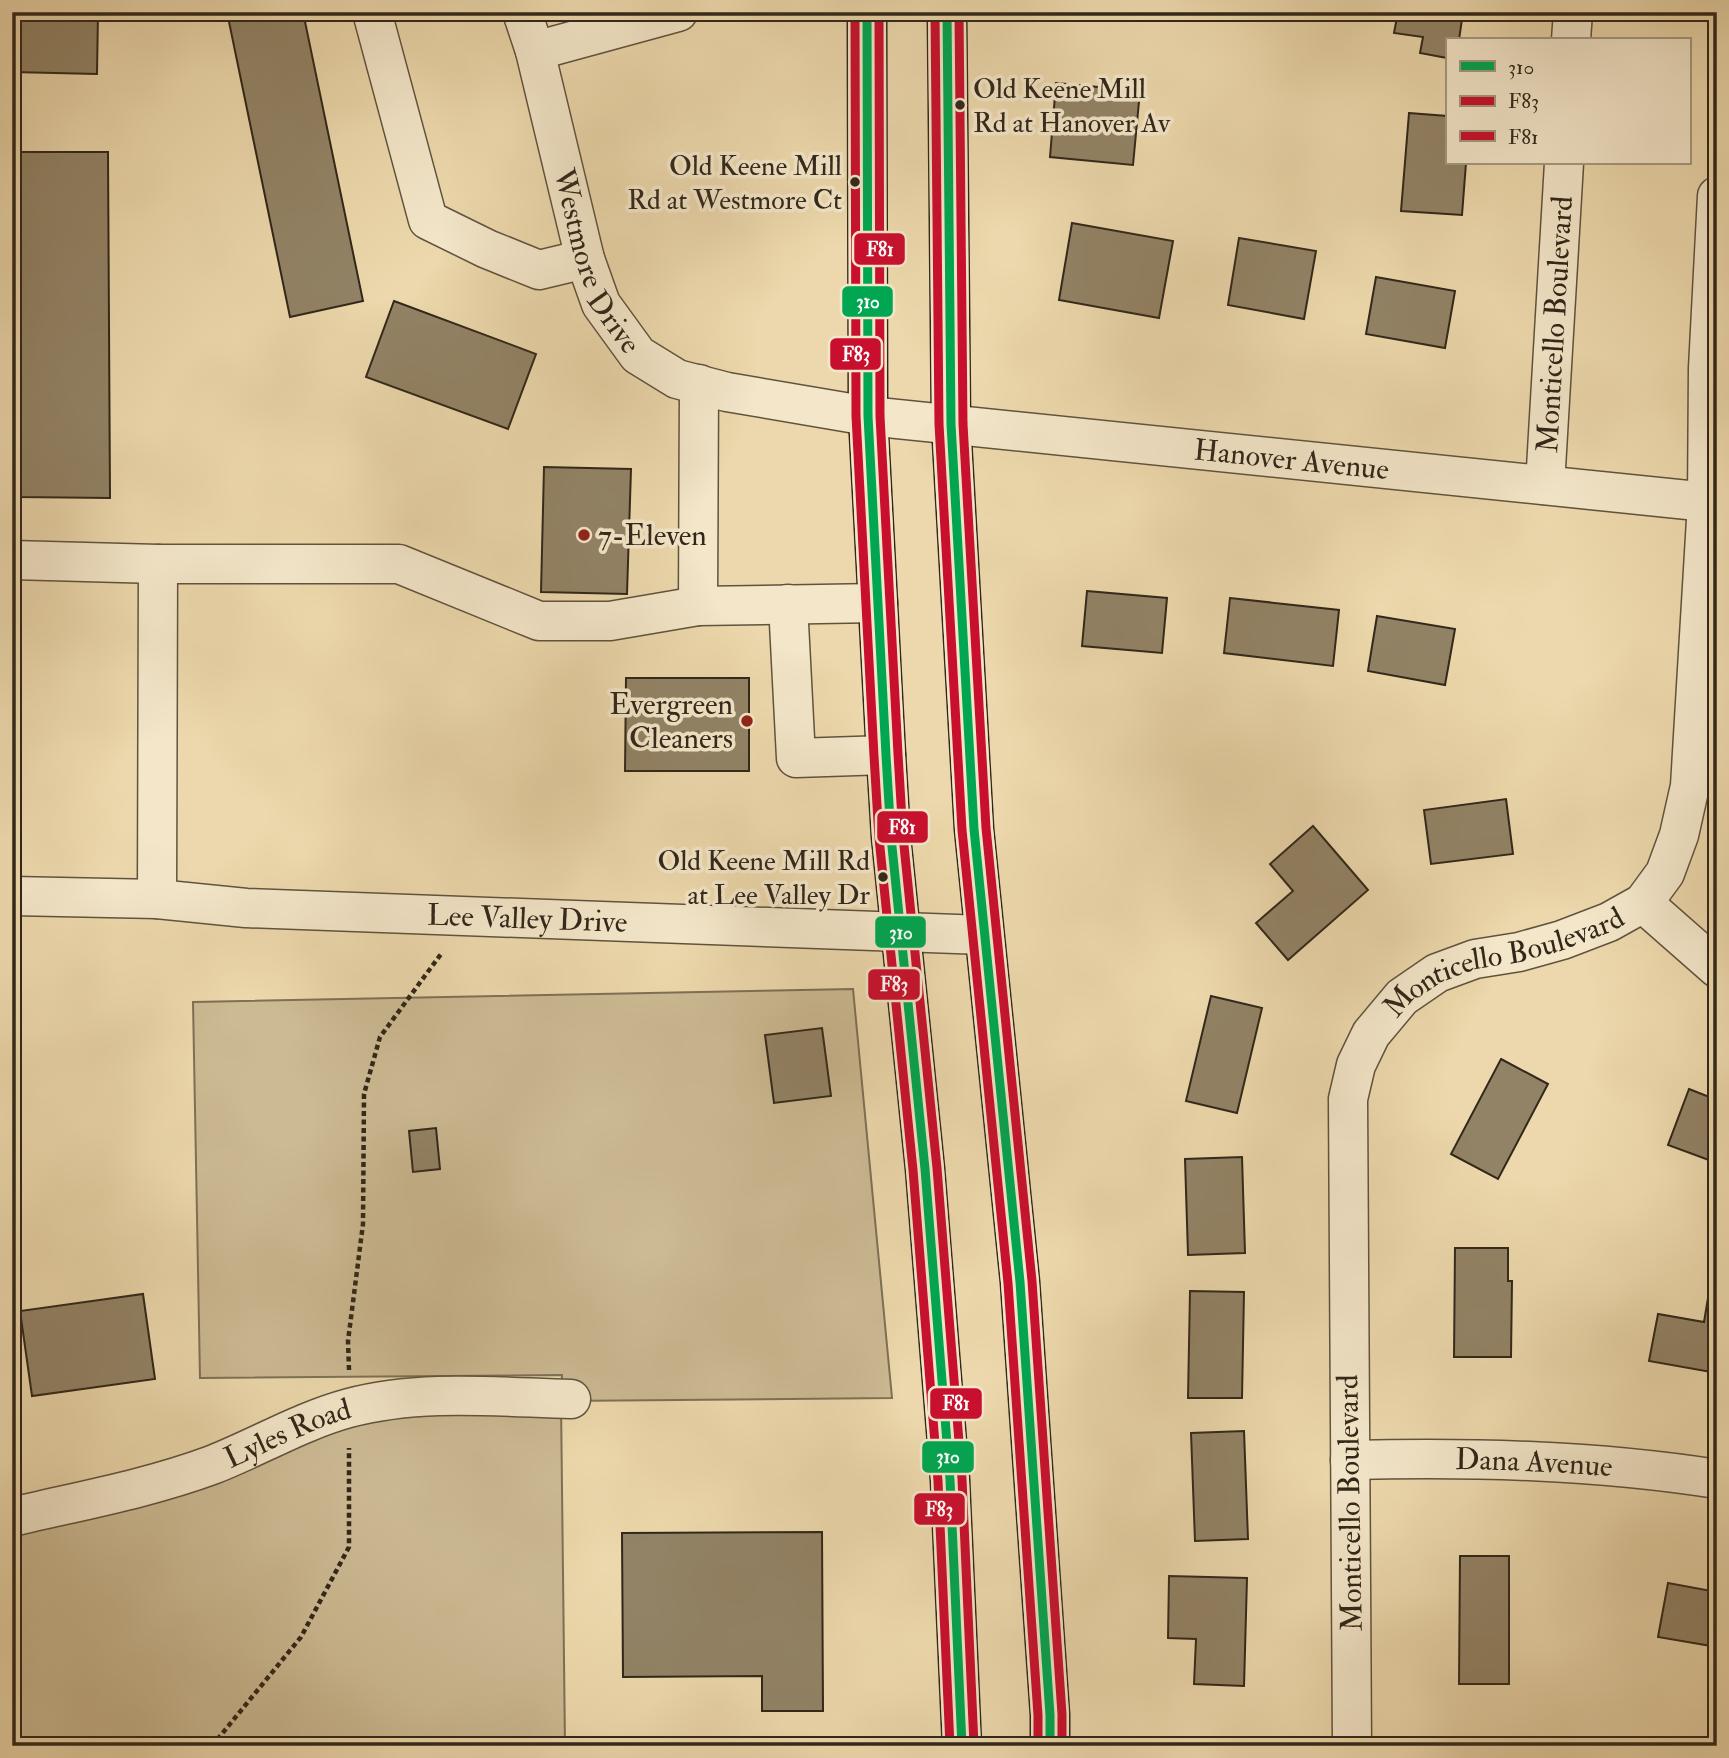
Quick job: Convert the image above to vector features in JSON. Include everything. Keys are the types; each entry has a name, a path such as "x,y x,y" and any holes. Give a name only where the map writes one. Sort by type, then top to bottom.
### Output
{"main road":[{"path":"867,12 868,416 886,755 899,932 925,1169 949,1466 962,1746"},
{"path":"947,12 951,424 974,830 1020,1282 1050,1746"}],"street":[{"path":"372,12 428,220 487,249 539,270 585,259"},
{"name":"Westmore Drive","path":"522,12 535,51 585,259 601,304 638,355 677,379 868,416"},
{"path":"535,51 678,12"},
{"path":"1571,38 1573,12"},
{"name":"Monticello Boulevard","path":"1545,485 1564,164"},
{"name":"Monticello Boulevard","path":"1352,1746 1348,1099 1356,1065 1371,1034 1402,997 1437,973 1475,959 1519,952 1562,940 1609,922 1643,902 1665,873 1679,835 1690,786 1712,503 1708,368 1717,196"},
{"path":"698,384 698,606"},
{"name":"Hanover Avenue","path":"868,416 1712,503"},
{"path":"12,560 158,564 400,564 539,621 610,621 698,606 878,603"},
{"path":"157,899 158,564"},
{"path":"789,604 796,758 886,755"},
{"name":"Lee Valley Drive","path":"12,896 157,899 246,908 984,934"},
{"path":"1643,902 1717,968"},
{"name":"Lyles Road","path":"12,1517 148,1486 214,1464 310,1421 349,1408 389,1400 432,1396 570,1399"},
{"name":"Dana Avenue","path":"1350,1460 1545,1461 1659,1470 1717,1479"}],"path":[{"path":"212,1746 301,1637 349,1547 348,1341 363,1224 364,1094 380,1037 469,916"}],"shaded area":[{"path":"853,989 892,1398 561,1401 562,1375 200,1378 193,1002"},
{"path":"561,1401 565,1746 12,1746 12,1523 325,1403"}],"building":[{"path":"12,12 98,12 97,74 12,72"},
{"path":"250,12 303,12 363,301 290,317 228,17"},
{"path":"1058,12 1119,12 1118,21 1057,19"},
{"path":"1398,12 1463,12 1459,38 1446,38 1446,58 1420,53 1423,37 1394,33"},
{"path":"1056,83 1140,91 1133,165 1050,157"},
{"path":"1409,113 1446,116 1446,164 1466,164 1462,215 1401,211"},
{"path":"20,152 108,152 110,498 18,497"},
{"path":"1072,223 1173,241 1159,318 1059,300"},
{"path":"1239,238 1316,251 1304,319 1228,305"},
{"path":"1376,277 1455,291 1445,348 1366,334"},
{"path":"394,301 536,354 508,429 366,377"},
{"path":"544,467 631,469 627,594 541,592"},
{"path":"1087,591 1167,598 1162,653 1082,646"},
{"path":"1230,598 1339,610 1333,666 1224,653"},
{"path":"1377,616 1455,629 1445,685 1368,671"},
{"path":"626,678 749,678 749,771 625,771"},
{"path":"1506,799 1513,854 1431,864 1424,810"},
{"path":"1313,826 1368,890 1288,960 1256,923 1293,891 1270,864"},
{"path":"1211,996 1262,1008 1237,1113 1186,1101"},
{"path":"822,1028 831,1096 774,1103 765,1035"},
{"path":"1501,1059 1548,1084 1498,1179 1451,1154"},
{"path":"1689,1089 1717,1100 1717,1163 1668,1145"},
{"path":"436,1128 440,1169 413,1172 409,1131"},
{"path":"1242,1157 1245,1253 1188,1255 1185,1159"},
{"path":"1455,1248 1508,1248 1508,1281 1512,1281 1511,1357 1454,1357"},
{"path":"1190,1291 1244,1292 1242,1398 1188,1398"},
{"path":"1709,1292 1717,1294 1717,1373 1649,1361 1658,1314 1704,1322"},
{"path":"143,1294 155,1379 32,1396 20,1311"},
{"path":"1244,1431 1248,1539 1195,1541 1191,1433"},
{"path":"822,1532 823,1711 762,1711 762,1676 623,1677 622,1533"},
{"path":"1460,1556 1509,1556 1509,1684 1459,1684"},
{"path":"1169,1576 1247,1578 1244,1686 1194,1684 1196,1639 1168,1638"},
{"path":"1668,1583 1717,1592 1717,1647 1658,1637"}],"transit line":[{"name":"F83","path":"855,12 856,416 874,756 879,838 913,1170 938,1481 950,1746"},
{"name":"310","path":"867,12 868,416 886,755 891,837 925,1169 950,1480 962,1746"},
{"name":"F81","path":"879,12 880,416 898,754 903,836 937,1168 962,1479 974,1745"},
{"name":"F83","path":"935,12 939,424 962,830 1008,1283 1038,1746"},
{"name":"310","path":"947,12 951,424 974,829 1020,1282 1050,1746"},
{"name":"F81","path":"959,12 963,424 986,828 1032,1281 1062,1746"}],"place":[{"name":"Old Keene Mill Rd at Hanover Av","path":"960,105"},
{"name":"Old Keene Mill Rd at Westmore Ct","path":"855,182"},
{"name":"7-Eleven","path":"584,535"},
{"name":"Evergreen Cleaners","path":"747,721"},
{"name":"Old Keene Mill Rd at Lee Valley Dr","path":"883,877"}]}
